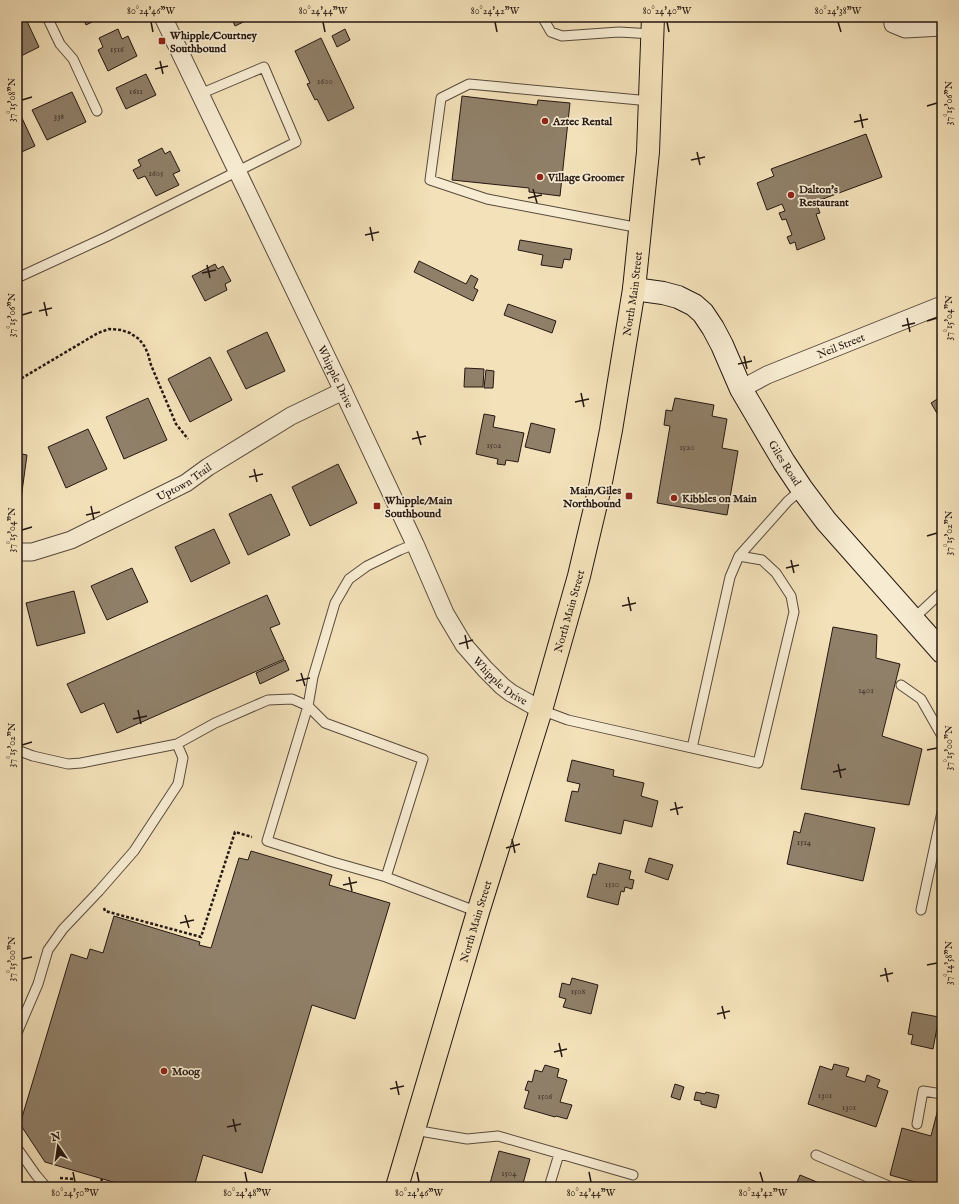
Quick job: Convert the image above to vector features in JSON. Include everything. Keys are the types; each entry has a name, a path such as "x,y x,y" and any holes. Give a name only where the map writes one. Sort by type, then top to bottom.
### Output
{"main road":[{"name":"North Main Street","path":"397,1187 478,912 541,710 579,576 600,487 634,289 648,152 653,25"}],"street":[{"name":"Whipple Drive","path":"163,17 343,391 446,612 464,645 485,670 511,693 541,710"},
{"path":"892,17 893,24 905,29 942,27"},
{"name":"Giles Road","path":"634,289 663,293 678,297 694,305 703,313 713,328 741,389 784,462 802,489 831,527 942,652"},
{"name":"Neil Street","path":"741,389 767,375 942,305"},
{"name":"Uptown Trail","path":"17,552 32,552 72,540 186,483 208,467 291,416 343,391"}],"lane":[{"path":"47,17 60,44 73,59 96,111"},
{"path":"543,17 551,32 562,36 619,32 653,25"},
{"path":"17,278 106,237 296,142 264,67 200,94"},
{"path":"640,228 486,200 430,180 441,98 469,84 650,101"},
{"path":"692,748 730,577 739,556 788,501 802,489"},
{"path":"415,544 367,566 349,579 335,604 313,677 308,706 267,841 386,877 478,912"},
{"path":"541,710 568,720 758,763 794,612 791,596 776,573 762,560 739,556"},
{"path":"913,619 942,592"},
{"path":"901,685 921,699 942,736"},
{"path":"17,750 33,756 68,764 82,763 177,744 215,723 268,700 292,699 308,706 325,723 423,759 386,877"},
{"path":"17,1033 38,984 48,950 63,929 99,891 134,850 178,784 182,758 177,744"},
{"path":"921,910 942,812"},
{"path":"917,1124 923,1091 942,1094"},
{"path":"414,1130 467,1139 498,1136 633,1175"},
{"path":"17,1148 46,1187"},
{"path":"549,1187 559,1154"},
{"path":"816,1154 891,1187"}],"path":[{"path":"17,382 98,333 110,330 121,330 130,333 139,339 145,347 150,365 176,424 188,439"},
{"path":"105,911 201,938 235,832"},
{"path":"100,1186 102,1178"}],"building":[{"path":"17,17 25,17 39,47 17,58"},
{"path":"83,17 102,17 86,25"},
{"path":"231,17 254,17 235,26"},
{"path":"118,29 122,39 128,36 137,56 108,71 98,50 103,47 99,38"},
{"path":"345,29 350,40 337,47 332,36"},
{"path":"321,38 354,108 328,121 317,99 315,100 307,84 310,83 295,51"},
{"path":"146,74 156,95 126,109 116,88"},
{"path":"72,92 86,122 47,140 32,110"},
{"path":"462,96 537,105 538,100 570,103 560,196 529,192 529,188 452,180"},
{"path":"21,116 35,146 17,154 17,118"},
{"path":"866,134 882,177 812,203 814,206 817,205 820,213 816,214 825,239 797,250 795,242 790,244 787,237 792,235 786,219 782,220 779,213 785,211 782,204 767,210 757,183 774,176 771,169"},
{"path":"162,148 165,154 170,151 180,171 173,174 179,185 156,196 145,176 138,179 133,170 141,166 138,160"},
{"path":"520,240 572,249 570,260 564,259 562,268 541,265 543,255 518,250"},
{"path":"419,261 466,284 471,275 478,279 474,288 478,290 473,301 414,272"},
{"path":"215,264 218,269 223,266 231,281 225,284 227,290 205,301 192,276"},
{"path":"508,304 556,321 552,333 504,315"},
{"path":"267,332 285,371 246,389 227,351"},
{"path":"210,357 232,400 190,422 168,379"},
{"path":"465,368 484,369 483,387 464,387"},
{"path":"486,370 494,371 493,388 484,388"},
{"path":"942,396 942,422 931,403"},
{"path":"148,398 167,440 124,459 106,417"},
{"path":"675,398 714,405 712,416 727,419 722,448 738,451 727,515 657,503 670,426 664,425 666,410 672,411"},
{"path":"484,414 495,416 493,427 524,433 518,462 506,460 505,465 497,464 498,459 476,454"},
{"path":"531,423 555,429 550,453 525,447"},
{"path":"88,429 107,469 66,488 48,447"},
{"path":"17,453 27,455 21,499 17,498"},
{"path":"338,464 357,503 310,526 292,487"},
{"path":"271,494 290,535 248,555 229,514"},
{"path":"214,529 230,563 191,582 175,547"},
{"path":"132,568 148,602 107,620 91,586"},
{"path":"74,591 85,633 37,646 26,603"},
{"path":"267,595 280,624 270,628 284,659 117,733 104,703 81,713 67,684"},
{"path":"833,627 877,635 876,658 900,664 882,736 922,749 909,805 801,789"},
{"path":"285,660 289,670 260,684 256,673"},
{"path":"572,760 614,770 613,776 644,783 641,796 658,801 652,827 624,820 621,834 565,821 572,791 578,792 580,784 567,781"},
{"path":"805,813 875,828 863,881 787,864 794,831 800,833"},
{"name":"Moog","path":"251,851 332,875 329,885 390,903 355,1019 312,1005 262,1173 203,1155 194,1187 130,1187 45,1162 20,1124 71,954 87,959 90,949 103,953 114,916 200,942 199,945 211,948 239,858 248,860"},
{"path":"649,858 673,865 668,880 645,872"},
{"path":"599,863 631,871 629,879 634,880 632,889 625,887 624,892 621,891 618,905 587,897 593,874 596,875"},
{"path":"572,978 598,985 591,1014 563,1007 566,999 559,997 562,983 570,985"},
{"path":"912,1012 939,1017 933,1049 911,1044 913,1035 908,1034"},
{"path":"834,1064 849,1068 846,1076 865,1082 867,1075 880,1080 877,1087 888,1091 876,1127 808,1104 820,1066 832,1070"},
{"path":"545,1065 559,1069 557,1077 567,1080 560,1102 572,1105 567,1119 524,1108 529,1091 525,1090 528,1081 532,1082 535,1070 542,1072"},
{"path":"675,1084 684,1087 680,1100 671,1097"},
{"path":"696,1092 705,1094 706,1092 719,1095 716,1108 701,1104 701,1101 694,1100"},
{"path":"938,1109 942,1110 942,1187 919,1187 917,1186 918,1183 890,1175 902,1128 931,1136"},
{"path":"499,1151 530,1159 522,1187 489,1187"},
{"path":"800,1175 829,1187 795,1187"}],"place":[{"name":"Whipple/Courtney Southbound","path":"162,41"},
{"name":"Aztec Rental","path":"545,121"},
{"name":"Village Groomer","path":"540,177"},
{"name":"Dalton's Restaurant","path":"791,195"},
{"name":"Main/Giles Northbound","path":"629,496"},
{"name":"Kibbles on Main","path":"674,498"},
{"name":"Whipple/Main Southbound","path":"377,506"},
{"name":"Moog","path":"164,1071"}]}
